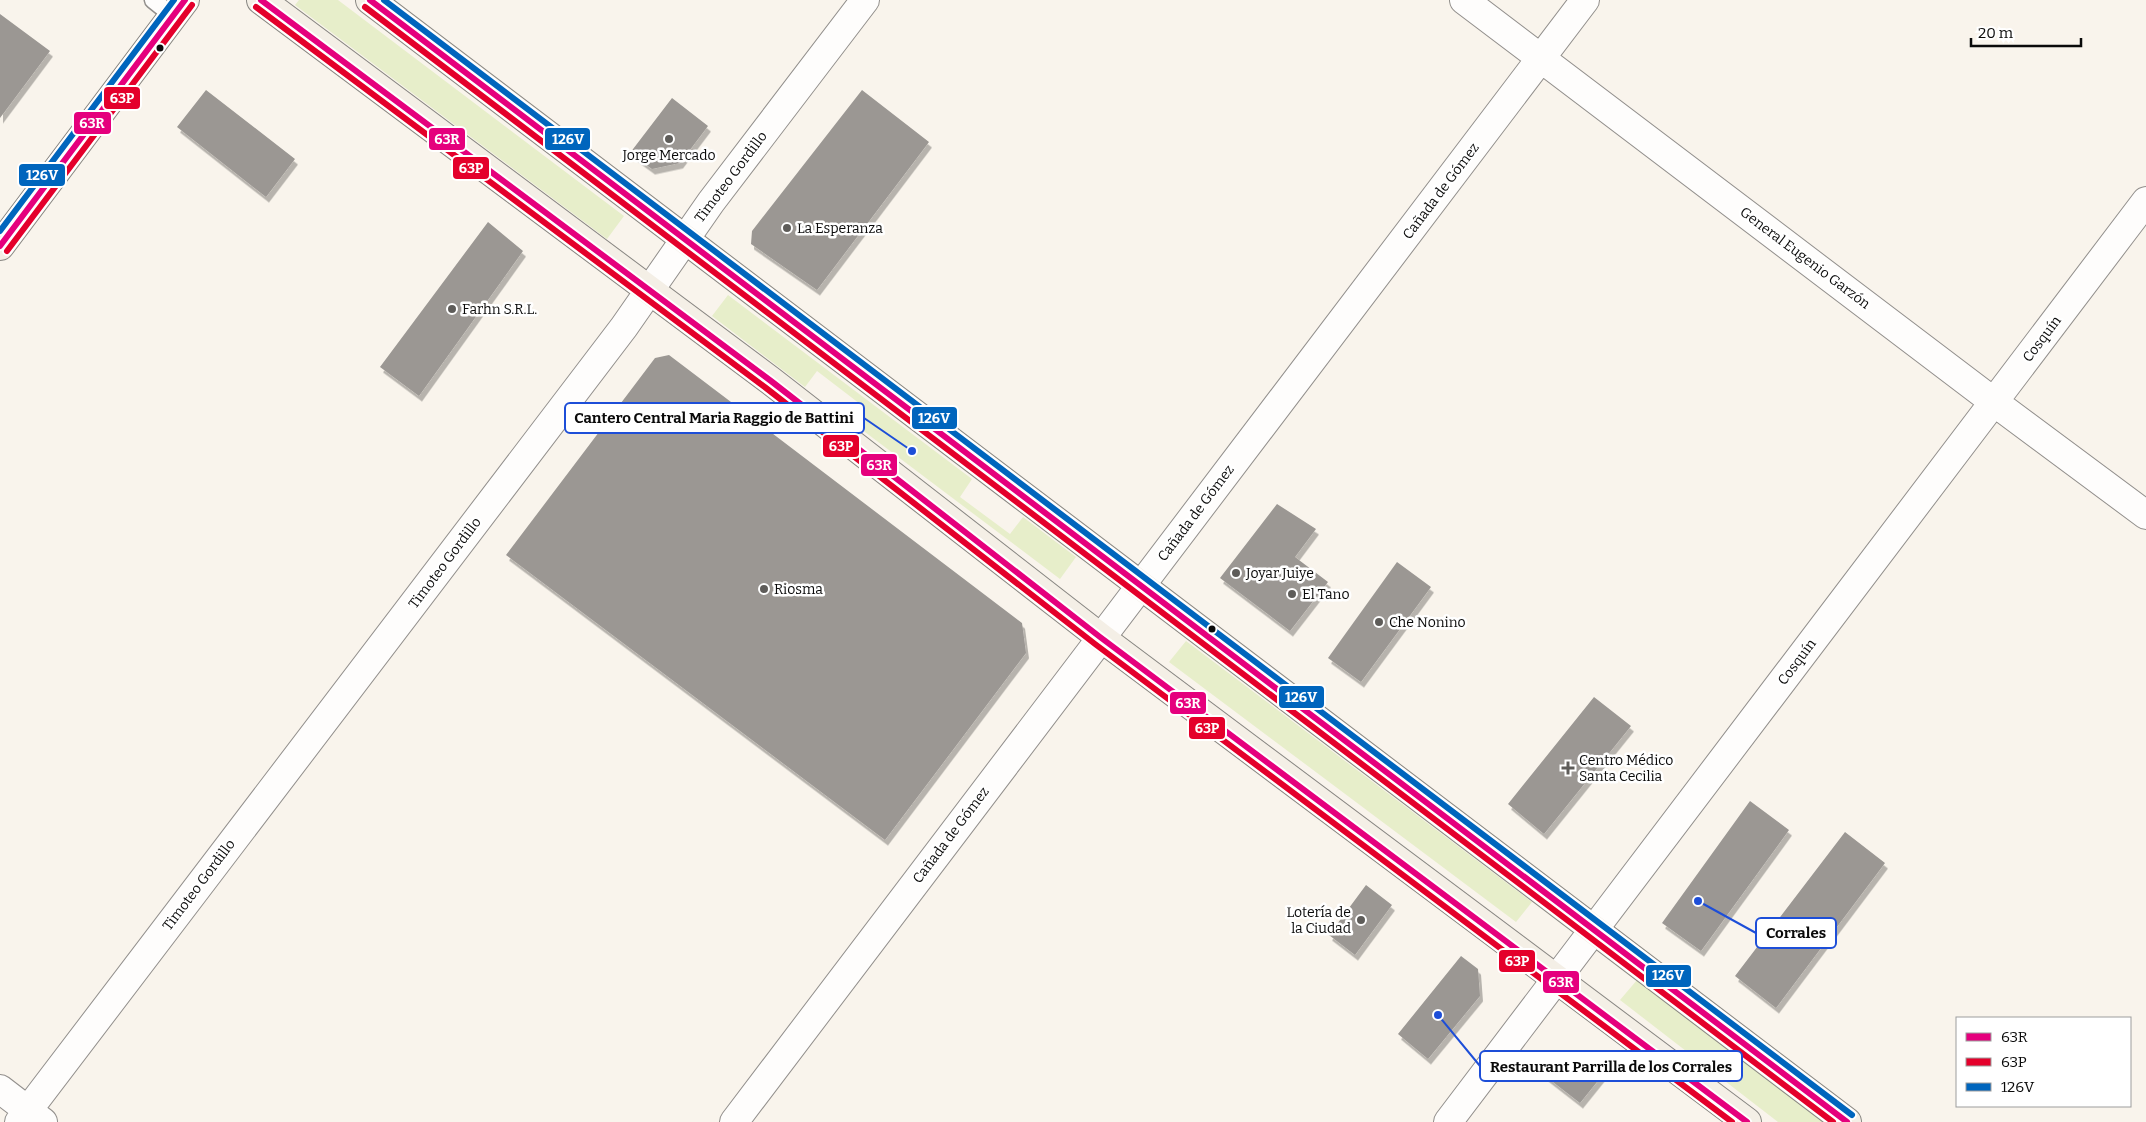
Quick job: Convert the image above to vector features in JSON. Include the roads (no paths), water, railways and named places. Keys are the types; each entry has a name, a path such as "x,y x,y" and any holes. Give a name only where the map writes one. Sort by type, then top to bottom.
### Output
{"main road":[{"path":"261,0 787,393 1100,637 1747,1122"},
{"path":"370,0 1847,1122"},
{"path":"0,246 170,5"}],"street":[{"name":"Timoteo Gordillo","path":"30,1118 624,327 711,202 865,0"},
{"name":"General Eugenio Garzón","path":"1464,0 2146,515"},
{"name":"Cañada de Gómez","path":"734,1122 1585,0"},
{"name":"Cosquín","path":"1448,1122 2146,201"},
{"path":"0,1089 30,1118"}],"place":[{"name":"Jorge Mercado","path":"669,139"},
{"name":"La Esperanza","path":"787,228"},
{"name":"Farhn S.R.L.","path":"452,309"},
{"name":"Cantero Central Maria Raggio de Battini","path":"912,451"},
{"name":"Joyar Juiye","path":"1236,573"},
{"name":"Riosma","path":"764,589"},
{"name":"El Tano","path":"1292,594"},
{"name":"Che Nonino","path":"1379,622"},
{"name":"Centro Médico Santa Cecilia","path":"1568,768"},
{"name":"Corrales","path":"1698,901"},
{"name":"Lotería de la Ciudad","path":"1361,920"},
{"name":"Restaurant Parrilla de los Corrales","path":"1438,1015"}]}
